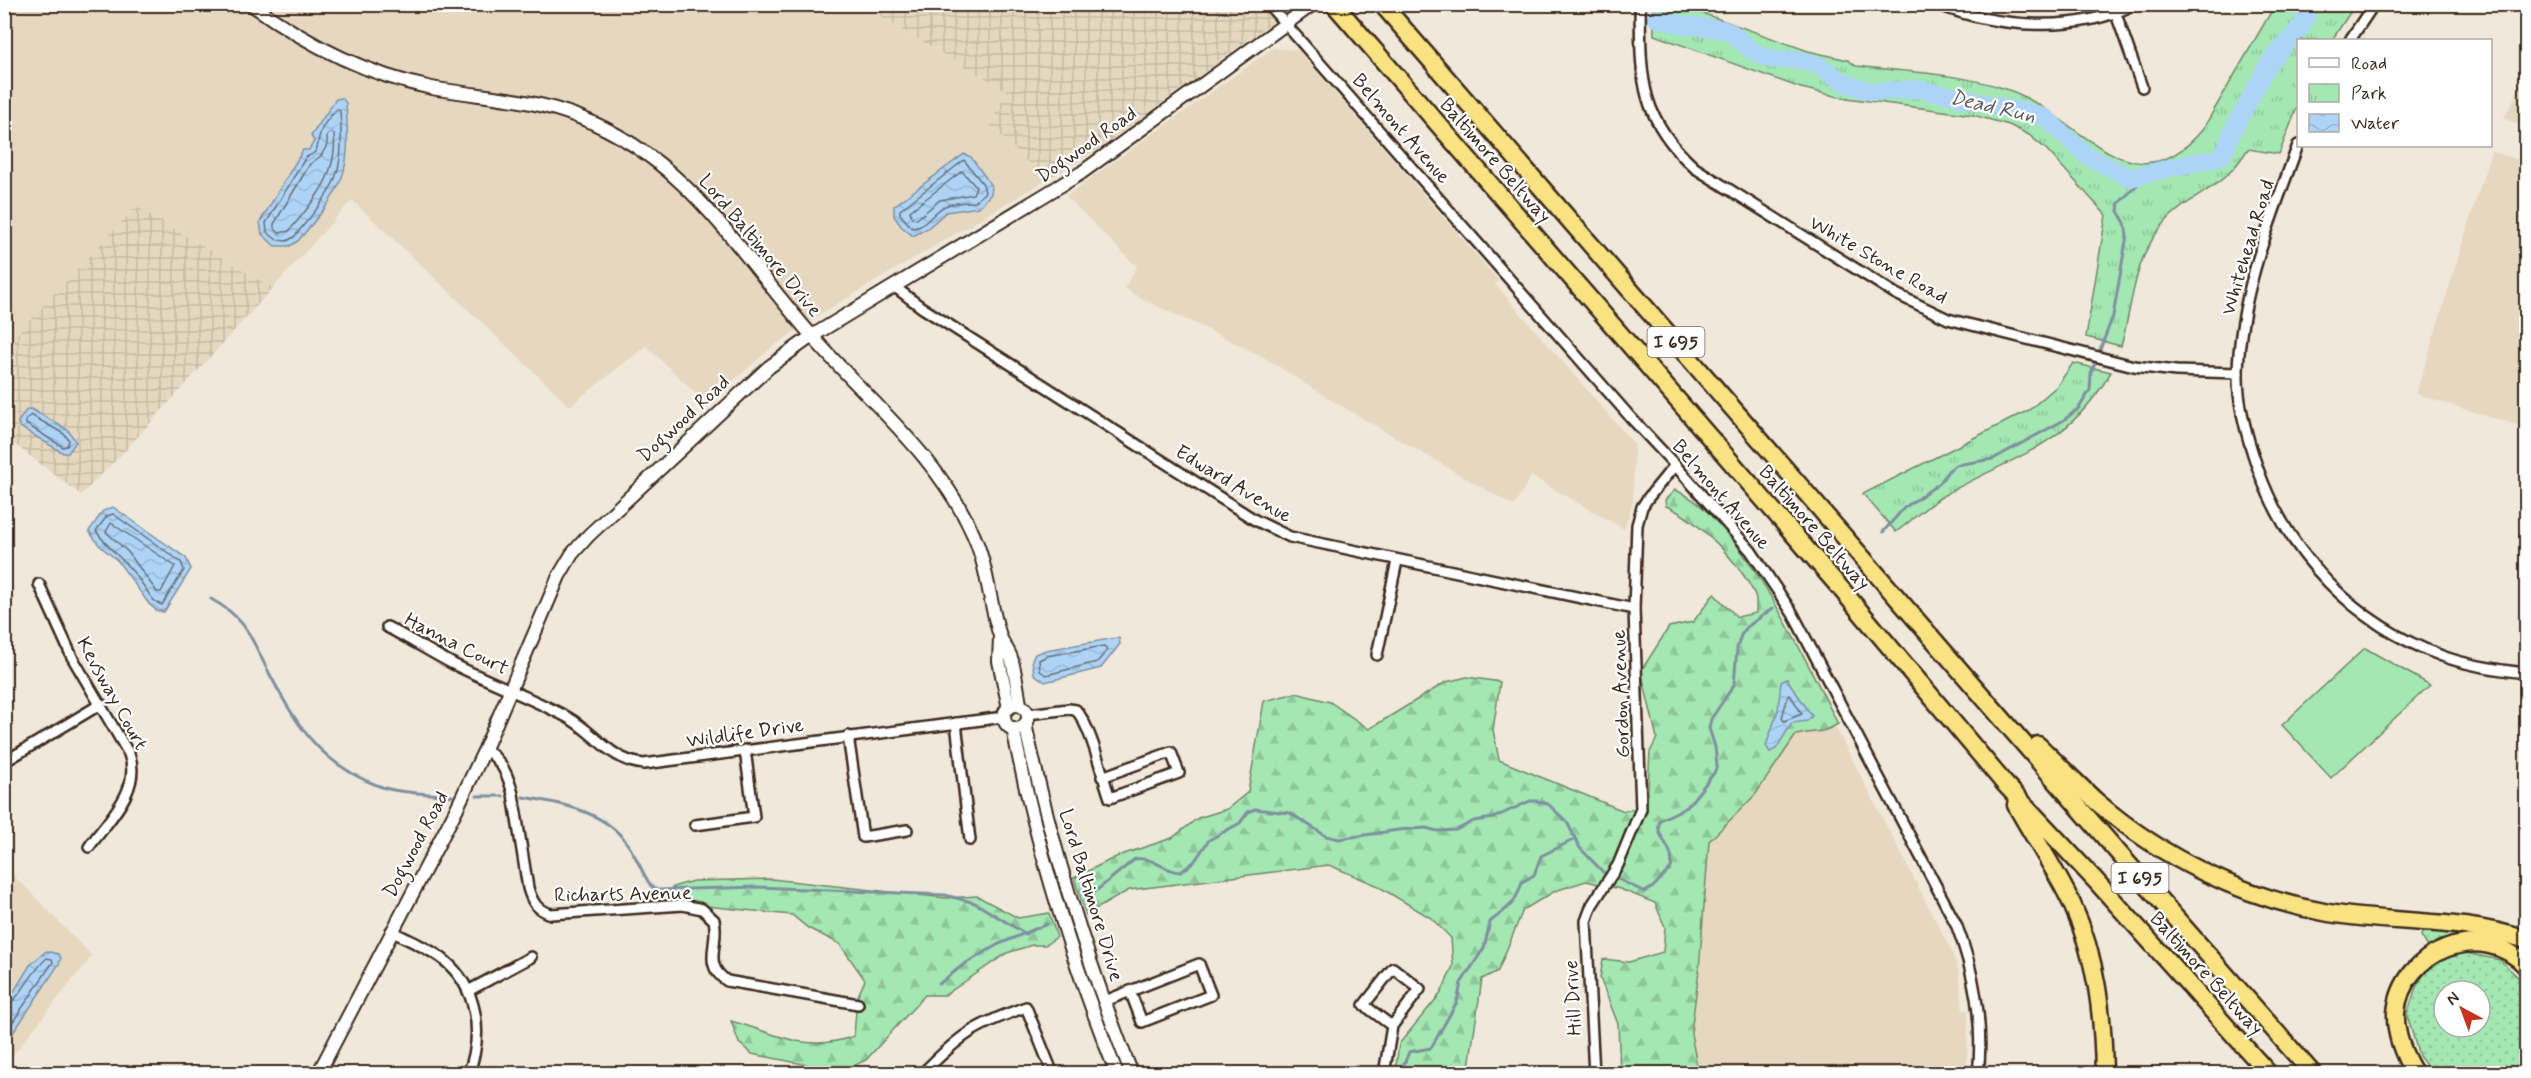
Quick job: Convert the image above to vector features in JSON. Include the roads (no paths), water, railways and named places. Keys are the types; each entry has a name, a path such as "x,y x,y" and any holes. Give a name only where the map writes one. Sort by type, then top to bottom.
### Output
{"highway":[{"name":"Baltimore Beltway","path":"1382,4 2313,1074"},
{"name":"Baltimore Beltway","path":"1338,10 1842,590 2004,783 2096,881 2269,1074"},
{"path":"1969,680 2097,801 2147,840 2211,876 2286,903 2328,913 2486,929 2526,940"},
{"path":"2004,783 2062,885 2082,930 2099,992 2103,1021 2104,1074"},
{"path":"2415,1074 2400,1040 2396,1014 2405,983 2422,962 2447,947 2478,942 2495,945 2509,952 2526,966"}],"main road":[{"name":"Lord Baltimore Drive","path":"251,4 333,53 376,73 435,88 548,106 613,132 651,156 693,191 812,336 921,453 940,477 974,534 986,568 1001,637 999,661 1056,852 1105,1001 1132,1074"},
{"name":"Dogwood Road","path":"318,1074 455,812 511,690 556,581 583,541 612,511 769,367 812,336 1081,173 1313,4"},
{"name":"Lord Baltimore Drive","path":"1017,716 1028,801 1058,912 1117,1074"}],"street":[{"name":"Belmont Avenue","path":"1268,4 1632,419 1676,465 1751,551 1778,589 1956,924 1966,950 1975,991 1979,1039 1978,1074"},
{"name":"White Stone Road","path":"1640,4 1640,62 1644,92 1661,132 1671,145 1695,168 1888,289 1922,307 1975,327 2089,356 2134,366 2176,371 2238,373"},
{"path":"1937,4 1981,18 2022,23 2060,22 2116,14 2135,4"},
{"path":"2351,39 2374,4"},
{"path":"2116,14 2142,87"},
{"name":"Whitehead Road","path":"2297,147 2262,244 2248,293 2241,329 2238,373 2245,428 2270,497 2295,543 2335,589 2353,606 2380,625 2442,657 2488,668 2526,673"},
{"name":"Edward Avenue","path":"896,287 921,307 1272,530 1310,543 1634,609"},
{"name":"Gordon Avenue","path":"1586,921 1592,905 1611,877 1628,844 1641,809 1634,609 1639,515 1648,498 1676,465"},
{"path":"1377,655 1397,561"},
{"name":"Kevsway Court","path":"39,584 69,650 129,754 133,774 125,797 89,847"},
{"name":"Hanna Court","path":"387,627 456,665 511,690"},
{"name":"Wildlife Drive","path":"511,690 568,717 590,732 613,754 644,765 848,736 1076,710 1083,719 1102,777 1110,798 1179,773 1171,752 1102,777"},
{"path":"4,762 101,705"},
{"path":"956,723 970,840"},
{"path":"848,736 862,837 907,830"},
{"name":"Richarts Avenue","path":"485,749 496,757 509,779 531,900 543,912 551,914 694,906 702,909 714,920 717,930 712,958 713,968 727,981 858,1004"},
{"path":"694,825 754,817 745,750"},
{"name":"Hill Drive","path":"1586,921 1594,1074"},
{"path":"391,931 444,960 468,991 477,1028 474,1059 468,1074"},
{"path":"468,991 531,957"},
{"path":"1105,1001 1130,991 1199,964 1211,996 1142,1022 1130,991"},
{"path":"1384,1074 1392,1026 1420,989 1393,968 1364,1005 1392,1026"},
{"path":"922,1074 948,1047 974,1028 1026,1006 1053,1074"}],"water":[{"path":"342,98 346,103 347,148 342,179 326,206 298,241 290,246 275,246 262,234 260,222 303,150 309,150 314,141 311,136 336,99"},
{"path":"964,154 971,157 988,181 992,188 991,194 979,207 946,212 928,228 913,236 901,226 894,216 894,206"},
{"path":"27,409 32,409 68,430 76,442 68,453 63,453 20,427 18,422"},
{"path":"113,507 186,558 191,569 164,612 157,611 149,604 118,561 99,545 89,531 103,511"},
{"path":"1119,638 1120,644 1101,668 1045,682 1034,674 1032,659 1035,654"},
{"path":"1787,679 1812,716 1807,721 1792,723 1776,749 1770,752 1766,746 1778,710 1781,682"},
{"path":"46,951 58,954 61,958 59,964 5,1045 5,1006 30,965"}],"waterway":[{"name":"Dead Run","path":"1656,18 1683,25 1721,29 1732,33 1752,51 1770,59 1800,60 1818,65 1843,82 1872,92 1918,89 2046,118 2086,155 2130,178 2215,159 2223,155 2229,138 2269,63 2304,23 2309,4"},
{"path":"1883,532 1904,508 1940,483 1948,471 1956,465 1993,459 2064,420 2079,408 2090,390 2091,373 2113,316 2127,235 2125,223 2118,211 2119,203 2147,175"},
{"path":"211,599 231,612 244,627 297,722 323,752 357,776 387,789 452,796"},
{"path":"1086,899 1135,859 1148,860 1169,870 1181,872 1194,862 1209,840 1240,823 1248,812 1255,809 1290,813 1326,836 1339,839 1398,830 1426,828 1437,831 1456,830 1474,821 1493,818 1530,801 1548,804 1567,822 1580,848 1603,872 1645,892 1671,868 1670,853 1659,832 1660,820 1687,807 1717,766 1715,747 1709,728 1711,719 1734,685 1737,648 1741,635 1747,627 1773,608"},
{"path":"477,796 503,796"},
{"path":"523,797 563,805 601,820 627,842 651,886 658,890 758,887 945,895 975,903 1026,934"},
{"path":"1400,1074 1409,1052 1431,1048 1457,1002 1461,983 1484,948 1490,922 1514,901 1522,882 1534,875 1541,856 1575,839"},
{"path":"939,984 963,965 997,945 1047,924"}]}
